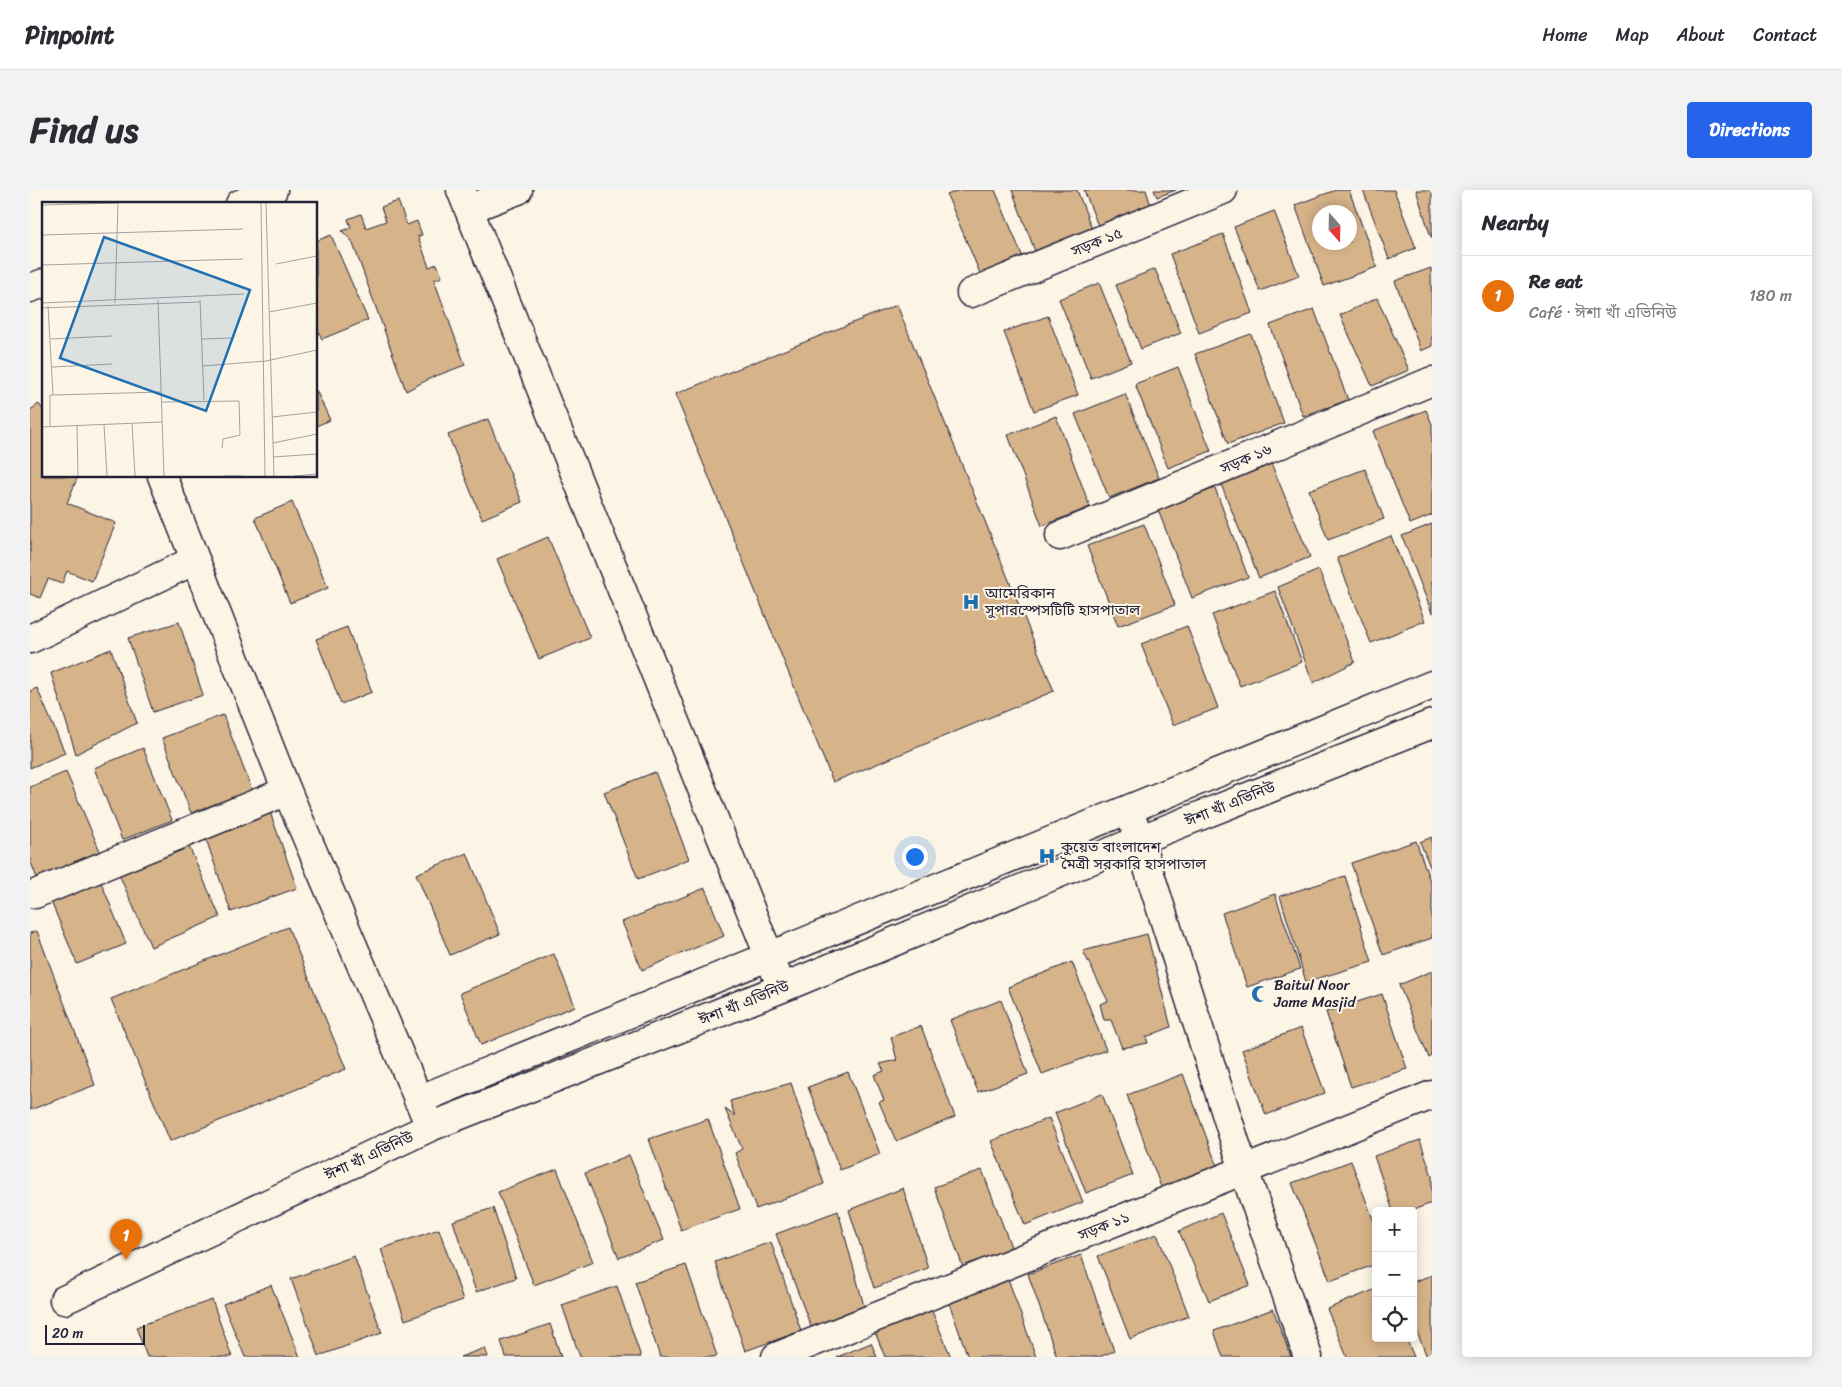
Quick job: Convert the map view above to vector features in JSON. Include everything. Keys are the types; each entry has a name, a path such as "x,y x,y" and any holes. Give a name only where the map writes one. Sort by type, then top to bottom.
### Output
{"street":[{"path":"245,202 273,190"},
{"path":"518,190 465,200 782,988"},
{"name":"সড়ক ১৫","path":"970,294 1223,190"},
{"path":"30,288 42,284"},
{"name":"সড়ক ১৬","path":"1060,536 1432,382"},
{"path":"163,478 287,791 430,1128"},
{"path":"30,639 195,560"},
{"path":"418,1100 1432,685"},
{"name":"ঈশা খাঁ এভিনিউ","path":"64,1300 430,1128 782,988 1139,840 1432,724"},
{"path":"34,894 287,791"},
{"path":"1130,809 1244,1170 1308,1357"},
{"name":"সড়ক ১১","path":"776,1357 1432,1095"}],"building":[{"path":"959,190 995,190 1024,260 982,278 947,195"},
{"path":"1012,190 1077,190 1093,232 1036,254"},
{"path":"1084,190 1146,190 1152,209 1100,231"},
{"path":"1154,190 1176,190 1157,197"},
{"path":"1336,190 1349,190 1354,205 1312,205 1312,250 1357,250 1357,212 1377,267 1324,286 1295,205"},
{"path":"1363,190 1394,190 1416,248 1389,259"},
{"path":"1416,190 1432,190 1432,237 1431,237"},
{"path":"398,201 407,225 417,221 422,235 418,236 429,267 437,264 442,277 434,280 465,365 433,377 406,391 352,241 342,231 351,228 348,219 361,214 366,228 386,221 381,207"},
{"path":"1274,211 1299,276 1260,291 1234,227"},
{"path":"1223,234 1252,313 1199,333 1170,254"},
{"path":"331,235 368,320 322,339 318,330 318,240"},
{"path":"1431,268 1432,346 1421,351 1395,281"},
{"path":"1155,269 1181,333 1141,349 1116,285"},
{"path":"1099,283 1131,362 1091,378 1059,299"},
{"path":"1377,298 1409,370 1372,386 1340,315"},
{"path":"897,305 1054,691 833,782 675,394"},
{"path":"1314,309 1348,400 1303,416 1270,325"},
{"path":"1048,316 1078,395 1034,411 1004,332"},
{"path":"1251,334 1284,423 1228,444 1195,354"},
{"path":"1178,367 1211,451 1168,468 1135,384"},
{"path":"318,394 330,420 318,425"},
{"path":"1125,394 1159,478 1109,498 1075,414"},
{"path":"39,404 42,408 42,478 77,478 67,503 116,523 92,581 67,571 62,584 48,579 40,598 30,594 30,410"},
{"path":"1426,410 1432,424 1432,515 1410,524 1373,431"},
{"path":"1056,416 1090,507 1042,526 1008,435"},
{"path":"488,419 522,502 482,519 448,435"},
{"path":"1271,463 1310,557 1259,578 1221,484"},
{"path":"1365,469 1384,519 1328,540 1309,490"},
{"path":"1215,488 1248,577 1192,598 1158,510"},
{"path":"292,502 328,588 290,603 255,518"},
{"path":"1144,524 1175,605 1118,626 1087,546"},
{"path":"1432,524 1432,613 1402,536"},
{"path":"1391,536 1425,621 1371,643 1337,558"},
{"path":"548,537 590,638 539,659 497,559"},
{"path":"1319,570 1355,662 1313,683 1278,587"},
{"path":"1275,591 1302,662 1240,686 1212,615"},
{"path":"179,622 203,695 153,712 128,638"},
{"path":"1187,626 1218,708 1173,725 1141,644"},
{"path":"347,627 372,692 341,704 316,639"},
{"path":"111,649 137,723 76,754 51,673"},
{"path":"37,688 65,753 30,768 30,691"},
{"path":"223,715 252,790 191,813 162,738"},
{"path":"143,748 172,820 122,840 94,768"},
{"path":"66,772 100,851 37,878 30,860 30,787"},
{"path":"655,772 689,859 638,879 604,792"},
{"path":"270,812 297,888 231,912 205,836"},
{"path":"1432,837 1432,872 1420,842"},
{"path":"1416,841 1432,887 1432,938 1383,955 1351,863"},
{"path":"187,842 220,917 151,947 118,872"},
{"path":"467,853 500,934 450,955 416,874"},
{"path":"97,872 126,944 77,964 47,892"},
{"path":"1345,876 1372,962 1306,982 1280,896"},
{"path":"705,888 724,936 642,970 622,922"},
{"path":"1275,894 1300,969 1247,987 1222,913"},
{"path":"288,927 346,1069 170,1141 111,999"},
{"path":"37,931 95,1085 30,1110 30,933"},
{"path":"1147,934 1171,1027 1146,1037 1148,1043 1122,1048 1111,1020 1104,1020 1100,1004 1108,1001 1083,951"},
{"path":"554,954 575,1006 481,1045 460,993"},
{"path":"1072,962 1106,1050 1042,1074 1008,987"},
{"path":"1432,971 1432,1056 1429,1058 1399,985"},
{"path":"1382,994 1407,1069 1351,1087 1326,1012"},
{"path":"1001,1000 1028,1074 978,1092 950,1020"},
{"path":"921,1026 955,1117 896,1141 879,1102 884,1100 874,1075 884,1071 880,1064 897,1060 891,1037"},
{"path":"1301,1028 1325,1093 1266,1115 1242,1050"},
{"path":"848,1072 880,1154 840,1170 808,1087"},
{"path":"1183,1074 1217,1166 1161,1187 1127,1095"},
{"path":"791,1083 824,1184 756,1209 735,1153 742,1149 725,1109 735,1116 730,1101"},
{"path":"1102,1094 1133,1175 1086,1193 1055,1113"},
{"path":"1049,1118 1083,1202 1025,1225 991,1141"},
{"path":"708,1119 740,1209 681,1230 649,1139"},
{"path":"1420,1140 1432,1176 1432,1203 1417,1208 1392,1207 1374,1156"},
{"path":"629,1155 664,1240 619,1258 585,1173"},
{"path":"1351,1161 1372,1216 1372,1265 1330,1281 1292,1183"},
{"path":"557,1169 593,1262 534,1285 498,1192"},
{"path":"982,1170 1013,1252 964,1270 934,1187"},
{"path":"903,1188 928,1268 874,1288 849,1210"},
{"path":"493,1208 516,1278 476,1292 453,1221"},
{"path":"838,1211 864,1306 811,1327 776,1234"},
{"path":"1221,1213 1250,1285 1209,1301 1179,1231"},
{"path":"439,1229 463,1300 405,1320 381,1249"},
{"path":"1157,1234 1189,1316 1130,1339 1098,1256"},
{"path":"771,1242 801,1331 745,1351 715,1262"},
{"path":"1081,1255 1114,1351 1099,1357 1057,1357 1028,1274"},
{"path":"354,1256 382,1333 319,1356 291,1279"},
{"path":"686,1265 717,1356 660,1357 635,1282"},
{"path":"1432,1275 1432,1357 1427,1357 1417,1332 1417,1281"},
{"path":"1007,1276 1036,1357 968,1357 947,1297"},
{"path":"271,1285 300,1357 245,1357 223,1304"},
{"path":"617,1286 641,1357 580,1357 562,1305"},
{"path":"1372,1291 1372,1342 1408,1342 1414,1357 1347,1357 1327,1309"},
{"path":"212,1300 232,1357 147,1357 136,1327"},
{"path":"929,1304 951,1357 885,1357 873,1327"},
{"path":"1273,1309 1291,1357 1223,1357 1214,1331"},
{"path":"550,1324 561,1357 506,1357 501,1341"},
{"path":"871,1343 877,1357 837,1357"},
{"path":"485,1348 488,1357 460,1357"}],"place":[{"name":"আমেরিকান সুপারস্পেসটিটি হাসপাতাল","path":"971,602"},
{"name":"কুয়েত বাংলাদেশ মৈত্রী সরকারি হাসপাতাল","path":"1047,856"},
{"name":"Baitul Noor Jame Masjid","path":"1260,994"},
{"name":"Re eat","path":"126,1260"}]}
